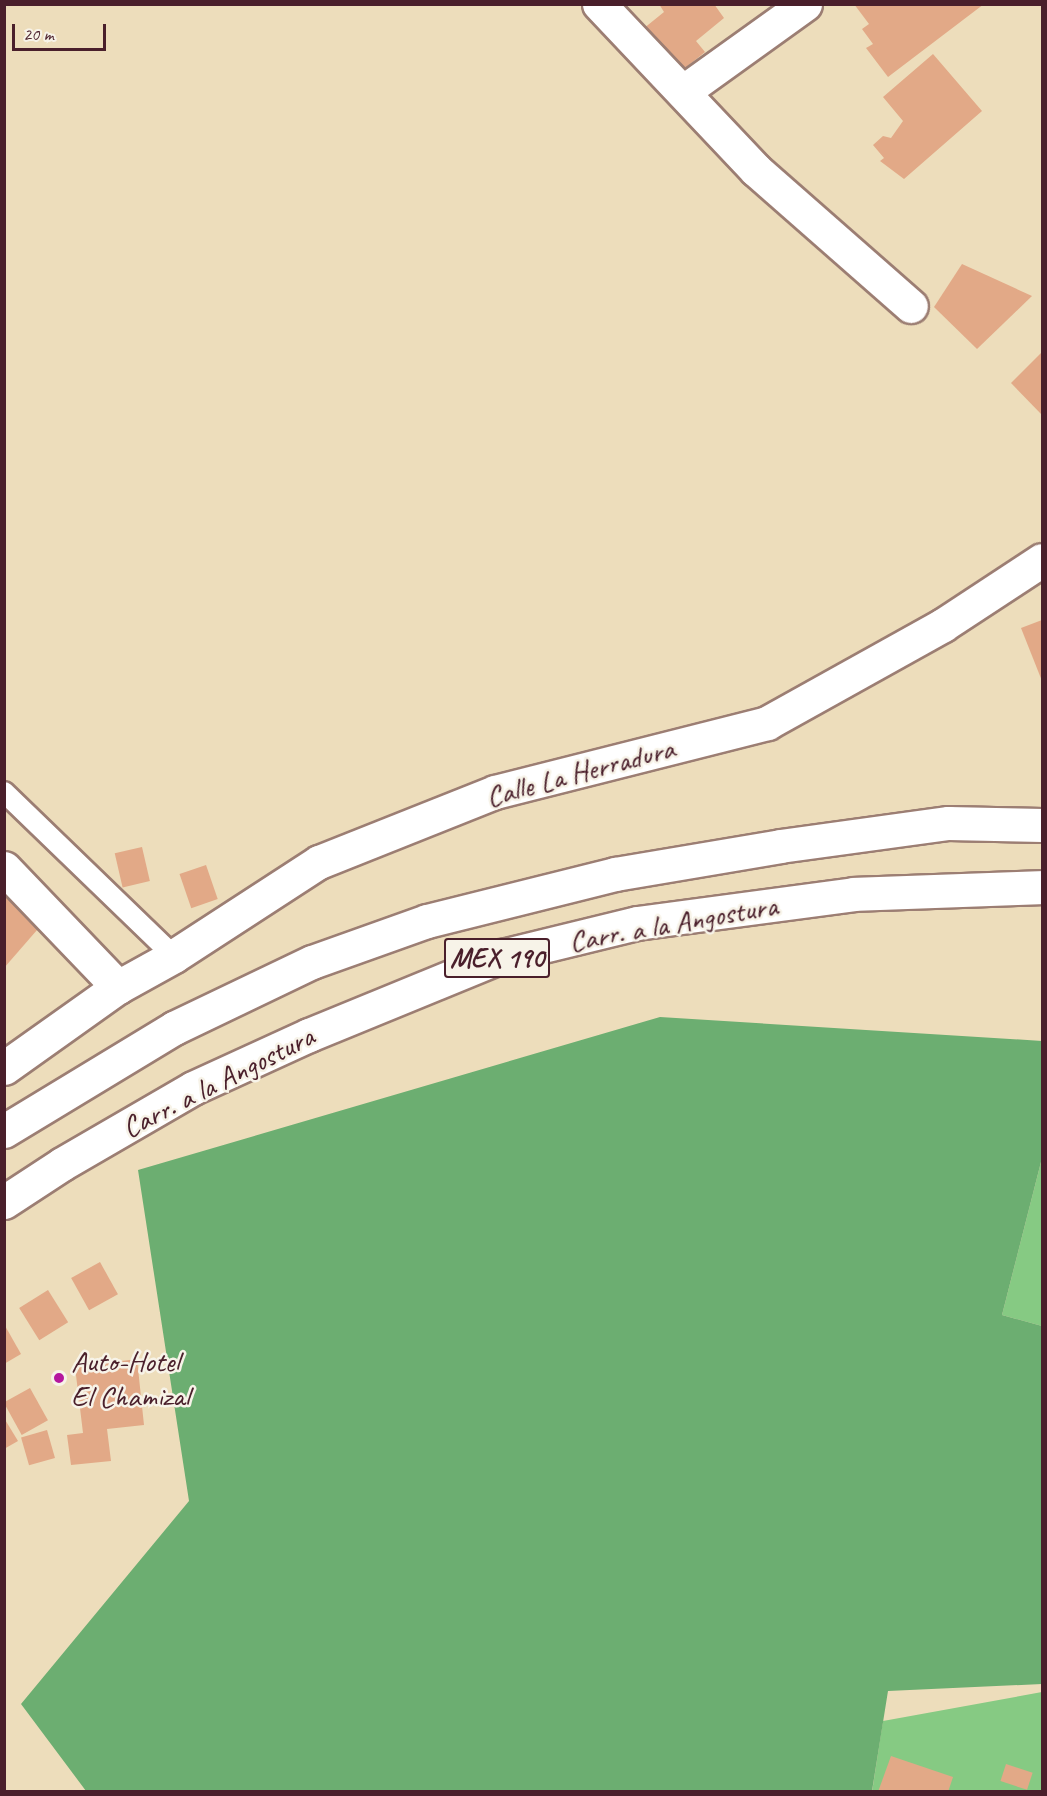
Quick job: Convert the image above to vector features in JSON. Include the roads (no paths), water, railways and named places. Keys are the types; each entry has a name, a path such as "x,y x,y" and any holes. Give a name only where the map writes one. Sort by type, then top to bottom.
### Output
{"main road":[{"path":"599,4 684,91 756,170 910,306"},
{"path":"684,91 805,4"},
{"name":"Calle La Herradura","path":"4,1068 118,987 174,956 319,862 495,792 767,723 943,625 1042,560"},
{"name":"Carr. a la Angostura","path":"4,1131 174,1028 312,962 427,921 615,874 780,846 948,823 1042,825"},
{"path":"4,868 118,987"},
{"name":"Carr. a la Angostura","path":"4,1203 62,1164 193,1089 309,1035 502,956 637,922 854,894 1042,887"}],"lane":[{"path":"4,792 174,956"}],"place":[{"name":"Auto-Hotel El Chamizal","path":"59,1378"}]}
